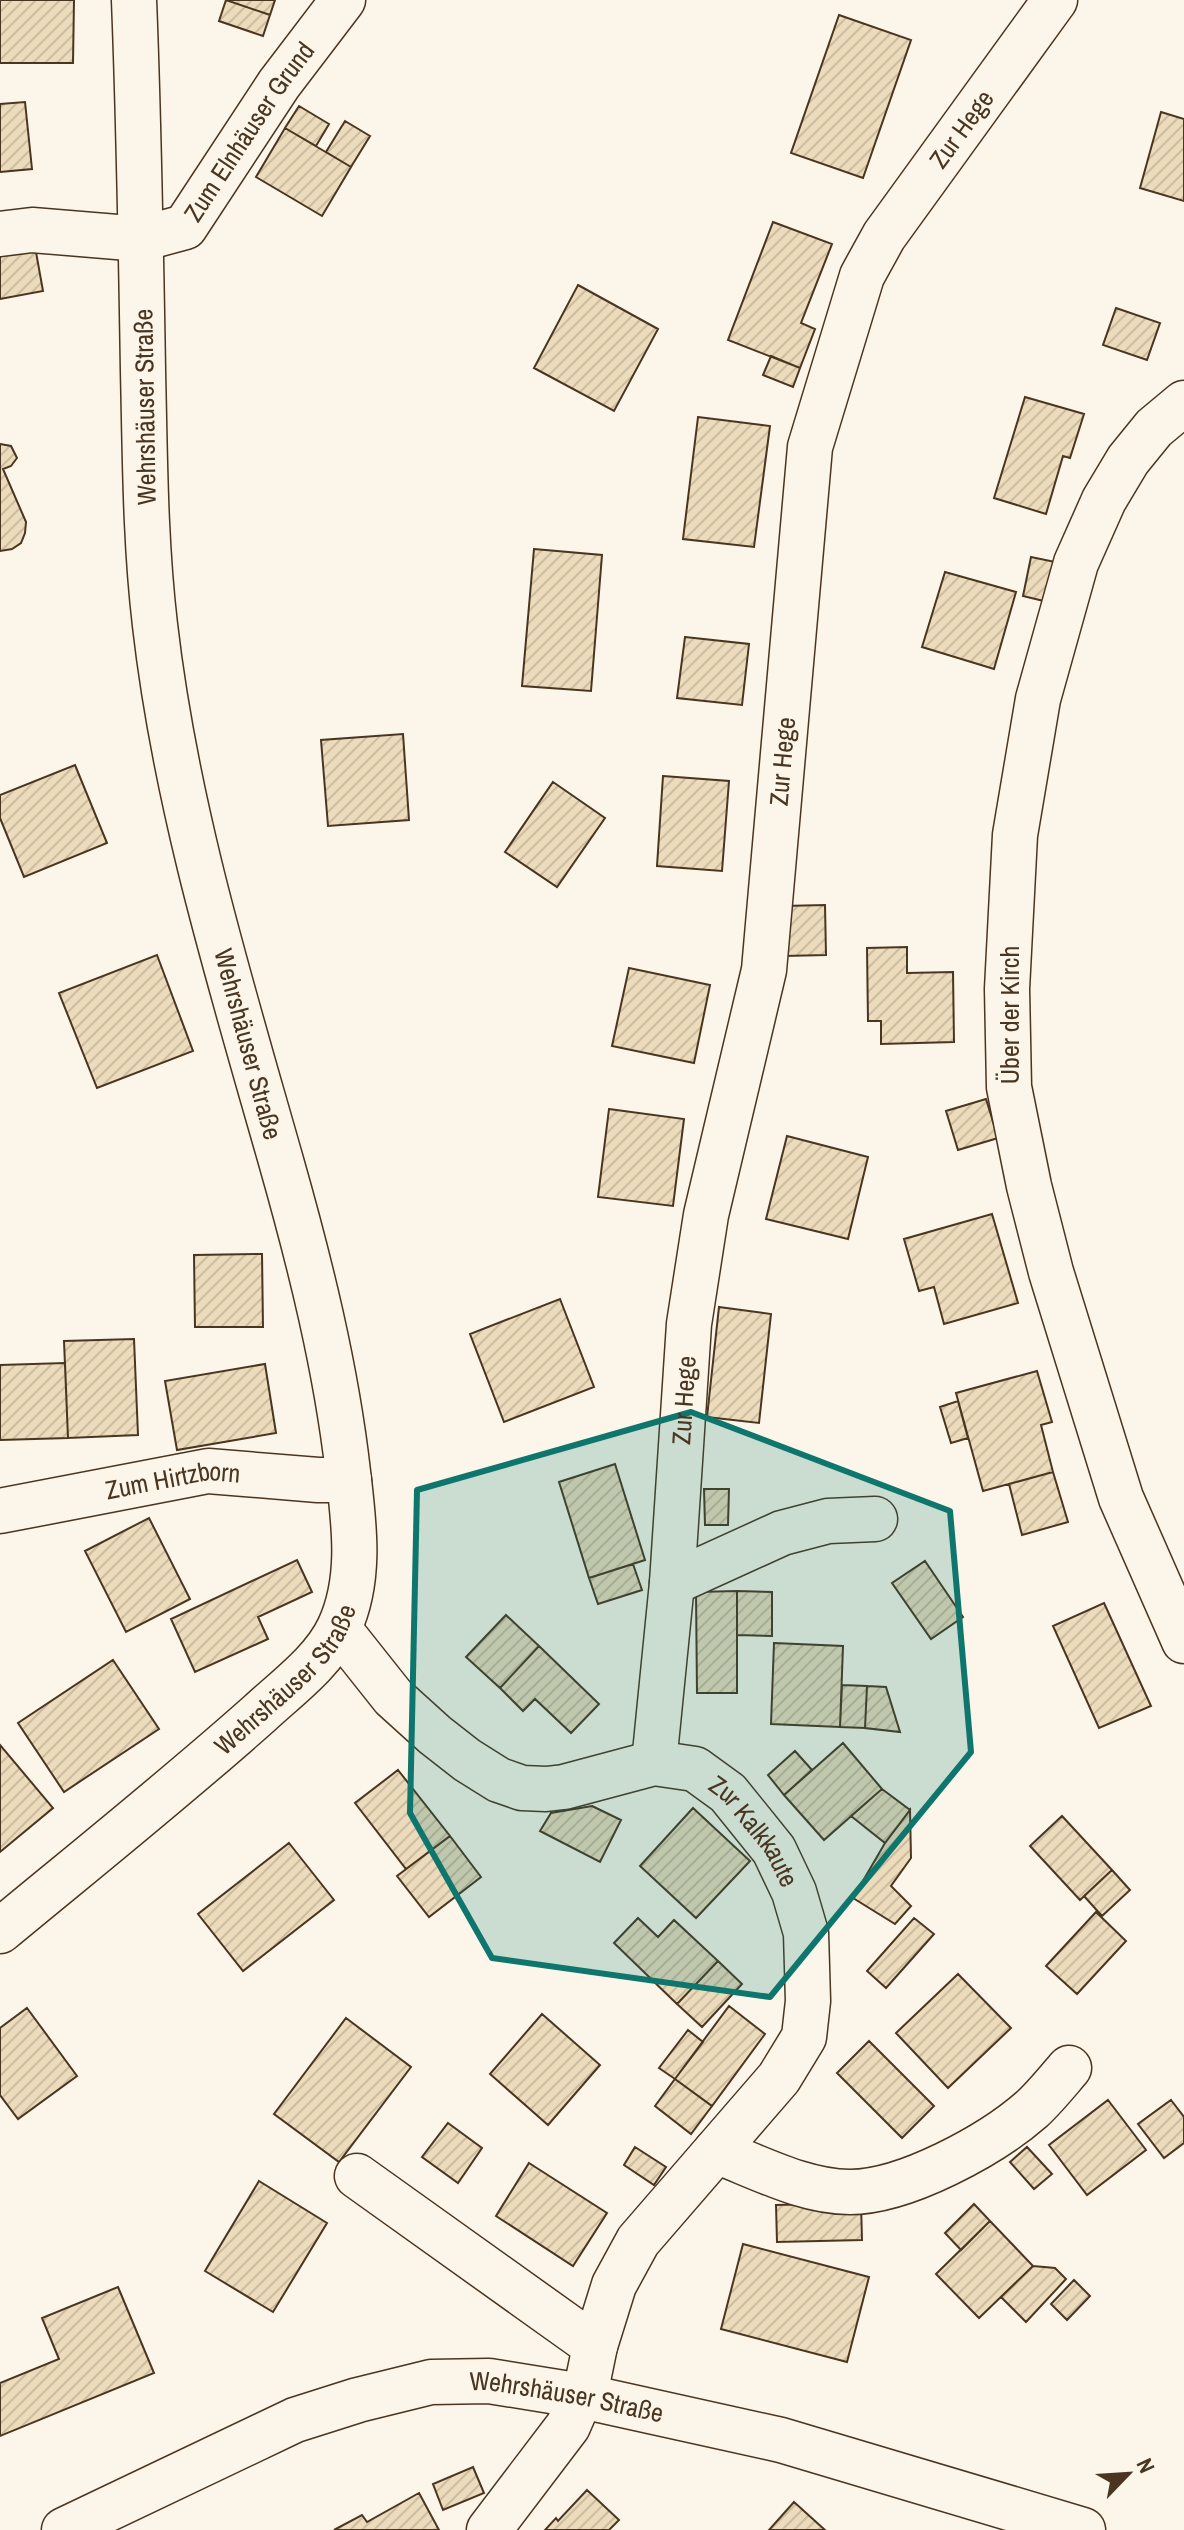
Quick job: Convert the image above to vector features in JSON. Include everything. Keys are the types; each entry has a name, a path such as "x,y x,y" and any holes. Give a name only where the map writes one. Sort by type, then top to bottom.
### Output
{"street":[{"name":"Wehrshäuser Straße","path":"0,1931 299,1678 339,1629 351,1592 354,1567 354,1529 342,1416 325,1335 296,1215 235,1000 188,815 164,690 149,567 134,0"},
{"name":"Zum Elnhäuser Grund","path":"0,234 32,230 141,239 185,227 279,84 343,0"},
{"name":"Zur Hege","path":"654,1763 672,1583 689,1324 706,1215 764,970 810,447 862,276 884,236 1055,0"},
{"name":"Über der Kirch","path":"1184,403 1154,428 1128,460 1104,500 1076,563 1038,699 1015,835 1007,989 1009,1087 1029,1186 1051,1272 1121,1498 1184,1641"},
{"name":"Zum Hirtzborn","path":"0,1511 208,1471 349,1480"},
{"path":"672,1583 782,1533 828,1521 875,1519"},
{"name":"Zur Kalkkaute","path":"339,1629 393,1697 467,1760 499,1780 522,1788 546,1789 654,1763 695,1769 728,1793 774,1850 794,1892 806,1933 808,2001 804,2037 779,2078 638,2241 614,2285 588,2380 568,2426 489,2530"},
{"path":"716,2151 810,2187 850,2192 898,2185 1002,2132 1034,2107 1069,2068"},
{"path":"357,2176 595,2346"},
{"name":"Wehrshäuser Straße","path":"64,2530 295,2420 431,2382 489,2381 582,2396 781,2440 1083,2530"}],"highlighted area":[{"path":"691,1412 950,1511 971,1752 770,1997 492,1958 410,1813 417,1490"}],"building":[{"path":"0,0 74,0 73,63 0,63"},
{"path":"226,0 270,15 263,36 219,21"},
{"path":"226,0 275,0 270,15"},
{"path":"839,15 911,40 863,178 791,153"},
{"path":"25,102 32,169 0,172 0,104"},
{"path":"299,106 329,124 316,146 285,128"},
{"path":"1161,112 1184,119 1184,201 1140,188"},
{"path":"345,121 370,136 351,167 326,152"},
{"path":"285,128 351,167 322,216 256,177"},
{"path":"773,222 832,244 801,323 815,329 800,368 728,340"},
{"path":"34,241 43,291 0,299 0,248"},
{"path":"578,285 658,329 614,411 534,368"},
{"path":"1116,308 1160,323 1147,360 1103,345"},
{"path":"771,356 800,368 793,387 763,375"},
{"path":"1025,397 1084,414 1070,458 1063,456 1046,514 994,498"},
{"path":"698,417 770,426 754,547 683,539"},
{"path":"0,444 11,446 17,458 11,466 3,469 26,522 21,543 12,549 0,551"},
{"path":"534,549 602,555 591,691 522,686"},
{"path":"1031,557 1060,563 1052,603 1023,596"},
{"path":"945,572 1016,592 994,669 922,647"},
{"path":"685,637 749,644 742,705 677,698"},
{"path":"403,734 409,820 328,826 321,740"},
{"path":"75,765 107,843 24,877 0,818 0,795"},
{"path":"663,776 729,781 722,871 657,866"},
{"path":"553,782 605,818 557,887 505,852"},
{"path":"825,905 826,955 784,956 783,906"},
{"path":"907,947 907,973 953,972 954,1042 881,1044 881,1021 868,1021 867,948"},
{"path":"157,955 193,1051 97,1088 59,993"},
{"path":"629,968 710,985 694,1063 612,1046"},
{"path":"986,1099 998,1138 958,1150 946,1111"},
{"path":"609,1109 684,1119 673,1206 598,1197"},
{"path":"787,1136 868,1157 848,1239 766,1219"},
{"path":"992,1214 1018,1303 944,1324 934,1287 919,1291 904,1239"},
{"path":"262,1254 263,1327 195,1327 194,1255"},
{"path":"560,1299 594,1387 504,1422 470,1334"},
{"path":"719,1307 771,1314 759,1423 707,1417"},
{"path":"134,1339 138,1435 68,1438 64,1341"},
{"path":"65,1363 68,1438 0,1440 0,1365"},
{"path":"265,1364 276,1433 177,1450 165,1381"},
{"path":"1037,1371 1052,1422 1041,1425 1053,1472 983,1491 956,1393"},
{"path":"958,1401 968,1438 951,1443 940,1407"},
{"path":"615,1464 645,1560 589,1578 559,1482"},
{"path":"1053,1472 1068,1522 1022,1535 1009,1484"},
{"path":"704,1489 729,1489 728,1525 705,1525"},
{"path":"149,1518 190,1599 126,1632 85,1551"},
{"path":"297,1560 312,1592 258,1617 268,1639 195,1672 171,1619"},
{"path":"925,1561 963,1617 931,1639 892,1583"},
{"path":"633,1564 642,1590 598,1604 589,1578"},
{"path":"737,1591 772,1592 772,1636 737,1635"},
{"path":"737,1591 737,1693 697,1693 696,1592"},
{"path":"1104,1603 1151,1706 1099,1728 1053,1626"},
{"path":"506,1615 539,1646 500,1688 466,1657"},
{"path":"774,1643 843,1646 840,1727 771,1724"},
{"path":"539,1646 599,1704 571,1733 535,1699 523,1711 500,1688"},
{"path":"113,1660 159,1729 64,1792 18,1723"},
{"path":"842,1685 867,1686 865,1728 840,1727"},
{"path":"867,1686 886,1687 900,1732 865,1728"},
{"path":"843,1743 882,1789 824,1840 784,1795"},
{"path":"0,1745 53,1808 0,1852"},
{"path":"795,1751 812,1770 784,1795 768,1775"},
{"path":"398,1770 450,1836 406,1869 355,1803"},
{"path":"882,1789 910,1810 885,1843 851,1816"},
{"path":"592,1806 621,1820 600,1862 540,1831 551,1813"},
{"path":"693,1808 750,1861 696,1918 640,1866"},
{"path":"910,1810 911,1858 891,1886 911,1906 895,1924 853,1898 885,1843"},
{"path":"1062,1816 1112,1870 1080,1900 1030,1846"},
{"path":"450,1836 481,1877 429,1917 397,1876"},
{"path":"289,1843 334,1900 243,1971 198,1914"},
{"path":"1112,1870 1130,1890 1102,1916 1084,1896"},
{"path":"1096,1912 1126,1941 1077,1994 1046,1966"},
{"path":"638,1918 658,1937 674,1920 718,1961 677,2004 614,1943"},
{"path":"914,1918 934,1934 886,1988 867,1971"},
{"path":"718,1961 742,1984 702,2027 677,2004"},
{"path":"958,1974 1011,2028 948,2088 896,2033"},
{"path":"729,2006 765,2034 712,2106 675,2079"},
{"path":"27,2008 77,2076 18,2119 0,2095 0,2028"},
{"path":"542,2014 600,2065 548,2125 490,2074"},
{"path":"346,2018 411,2067 339,2162 274,2114"},
{"path":"688,2030 703,2042 675,2079 659,2068"},
{"path":"869,2041 934,2106 902,2138 837,2073"},
{"path":"675,2079 712,2106 691,2134 655,2106"},
{"path":"1108,2100 1146,2150 1087,2195 1049,2145"},
{"path":"1171,2100 1184,2117 1184,2143 1164,2158 1138,2124"},
{"path":"448,2123 482,2148 458,2183 422,2157"},
{"path":"635,2147 666,2167 654,2185 624,2165"},
{"path":"1027,2147 1052,2174 1034,2189 1010,2162"},
{"path":"529,2163 607,2213 573,2266 496,2216"},
{"path":"259,2181 327,2223 273,2312 205,2271"},
{"path":"861,2203 862,2240 777,2242 776,2205"},
{"path":"974,2204 990,2221 961,2250 945,2233"},
{"path":"990,2221 1033,2266 979,2318 936,2274"},
{"path":"743,2244 869,2277 847,2362 721,2329"},
{"path":"1033,2266 1055,2268 1066,2279 1026,2322 1001,2297"},
{"path":"1074,2280 1090,2296 1067,2320 1051,2304"},
{"path":"118,2287 154,2373 0,2436 0,2383 59,2359 42,2318"},
{"path":"473,2467 484,2493 443,2510 433,2484"},
{"path":"587,2490 619,2520 609,2530 545,2530 556,2518 558,2521"},
{"path":"419,2493 439,2530 334,2530 362,2515 367,2522"},
{"path":"794,2502 825,2530 769,2530"}]}
